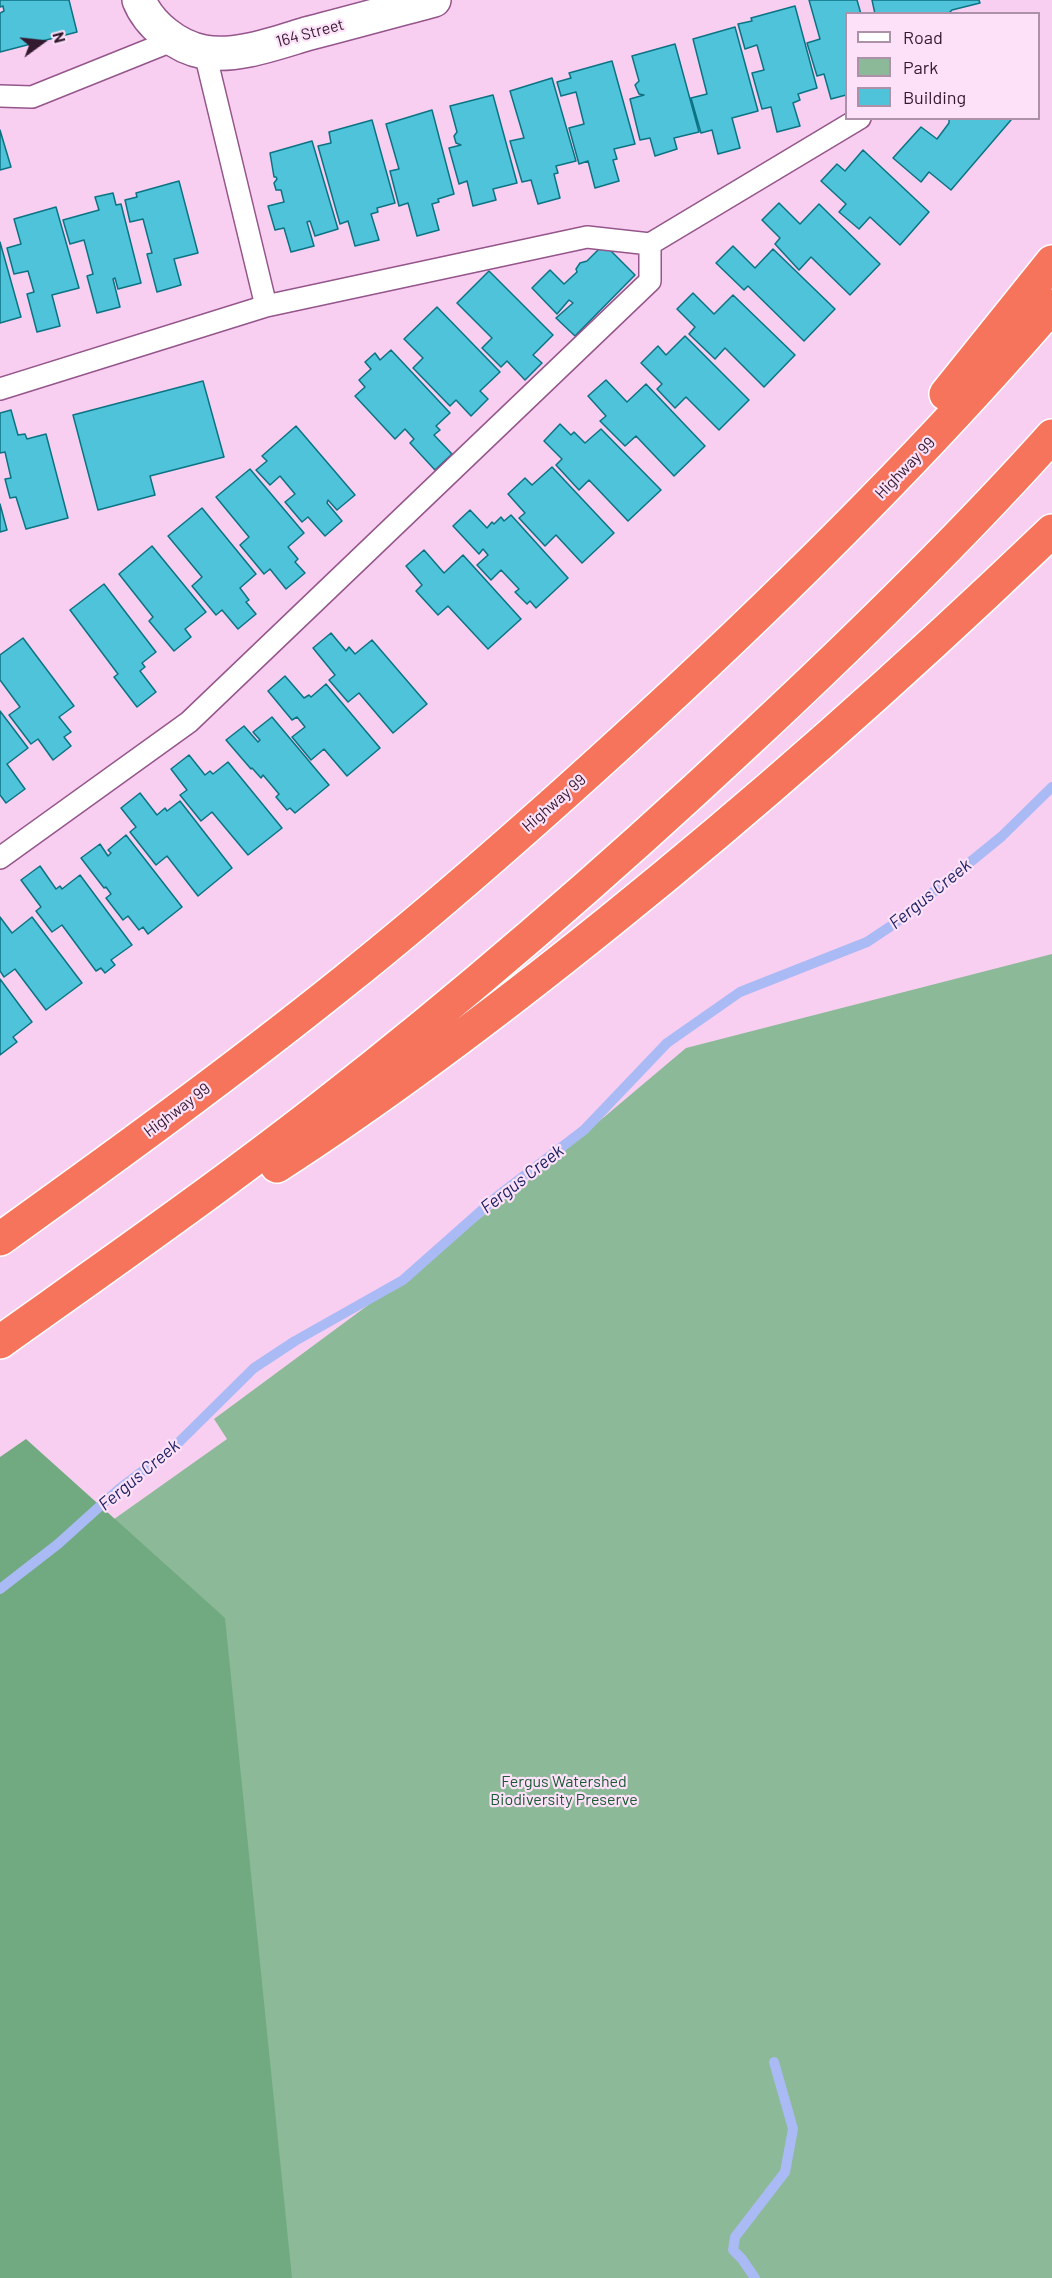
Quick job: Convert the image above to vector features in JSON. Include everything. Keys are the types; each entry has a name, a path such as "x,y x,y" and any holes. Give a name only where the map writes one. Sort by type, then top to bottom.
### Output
{"highway":[{"path":"808,567 1052,262"},
{"name":"Highway 99","path":"0,1239 200,1094 347,979 427,913 590,771 808,567 959,410 1052,306"},
{"path":"0,1343 321,1108 410,1038 559,912 720,767 867,628 947,548 1052,436"},
{"path":"0,1343 313,1142 407,1078 498,1010 669,874 745,809 914,660 1052,531"}],"street":[{"path":"139,0 142,9 162,32 188,46"},
{"name":"164 Street","path":"188,46 243,51 434,0"}],"lane":[{"path":"0,96 32,97 188,46 266,306"},
{"path":"0,389 266,306 587,237 650,244 857,120"},
{"path":"0,858 189,722 650,281 650,244"}],"green space":[{"name":"Fergus Watershed Biodiversity Preserve","path":"1052,954 1052,2278 0,2278 0,1600 227,1439 214,1419 375,1300 533,1177 686,1048"},
{"path":"26,1439 225,1618 292,2278 0,2278 0,1457"}],"building":[{"path":"0,0 69,0 77,32 0,52 0,13 4,11 3,6 0,7"},
{"path":"809,0 857,0 860,12 845,12 845,95 831,99 824,74 817,76 807,43 820,39"},
{"path":"872,0 979,0 980,3 950,12 875,12"},
{"path":"795,6 817,88 798,94 800,100 793,103 800,126 777,132 771,107 762,109 752,73 764,70 757,45 745,49 738,24 752,21 751,18"},
{"path":"735,27 758,111 732,118 740,148 718,154 712,130 701,133 691,98 707,94 693,39"},
{"path":"675,44 699,132 674,138 677,149 655,156 650,138 640,140 630,99 644,95 639,94 635,85 639,81 632,56"},
{"path":"612,61 635,144 614,149 617,159 613,160 619,181 595,188 588,161 579,164 569,128 584,124 576,92 561,96 557,82 571,78 569,73"},
{"path":"552,78 576,161 556,166 558,173 554,174 560,198 538,204 531,180 522,182 510,141 524,138 510,91"},
{"path":"493,95 517,183 493,189 496,200 473,206 467,181 459,184 449,148 461,145 456,143 454,136 457,132 450,106"},
{"path":"432,110 454,194 438,199 439,202 432,204 439,230 417,236 408,203 399,206 390,171 399,169 386,124"},
{"path":"372,120 395,203 377,208 378,212 371,214 379,240 355,246 348,221 340,224 318,146 331,143 329,132"},
{"path":"949,120 1011,120 951,190 929,172 921,182 893,158 921,127 937,139"},
{"path":"0,130 11,167 0,170"},
{"path":"312,141 338,229 315,236 310,221 307,222 314,246 291,252 284,228 275,230 268,206 284,202 281,190 276,190 274,183 277,179 274,177 270,153"},
{"path":"863,150 929,212 900,245 870,217 859,229 839,212 846,204 821,181 837,164 845,171"},
{"path":"179,181 198,253 174,259 181,285 157,292 147,254 152,253 143,219 130,222 125,200 137,197 136,193"},
{"path":"113,193 116,205 121,204 141,283 118,289 115,278 113,279 120,307 97,313 87,276 93,274 84,240 70,244 63,220 99,210 95,197"},
{"path":"779,203 800,224 819,204 880,264 850,295 811,257 799,270 775,244 780,238 762,220"},
{"path":"56,207 79,288 52,295 60,326 37,332 27,294 34,292 28,271 14,274 7,248 21,244 14,219"},
{"path":"0,242 21,317 0,323"},
{"path":"604,244 635,275 575,336 556,318 573,303 569,300 557,314 532,288 550,270 564,284 577,272 576,269 580,263 587,261"},
{"path":"733,246 755,268 773,249 835,309 804,341 748,286 744,290 716,263"},
{"path":"489,271 553,335 533,355 542,363 525,380 507,361 501,367 482,348 492,338 457,303"},
{"path":"693,293 714,314 733,295 795,355 764,387 725,348 715,359 689,334 695,327 677,309"},
{"path":"437,307 500,372 480,391 488,399 471,416 456,400 450,406 413,368 423,358 404,339"},
{"path":"685,336 749,400 719,430 686,397 675,408 657,389 662,384 641,363 658,346 666,355"},
{"path":"391,350 450,413 436,426 440,430 434,435 452,454 435,470 410,443 414,439 405,429 395,439 355,396 365,387 359,380 371,369 365,362 375,353 380,360"},
{"path":"606,380 627,402 646,384 705,446 674,476 636,436 625,446 600,421 606,416 588,396"},
{"path":"203,381 224,457 150,476 155,495 98,510 73,415"},
{"path":"11,410 18,435 25,434 27,439 46,434 68,518 26,529 16,497 10,498 5,479 11,478 5,452 0,453 0,413"},
{"path":"560,424 571,435 574,432 585,443 601,429 661,490 628,521 589,480 579,490 556,465 562,459 544,441"},
{"path":"296,426 355,495 337,510 328,500 327,503 342,521 325,536 308,517 302,522 285,502 295,494 280,476 270,485 256,470 267,461 262,456"},
{"path":"552,467 614,533 582,563 556,535 545,546 519,518 525,513 508,494 525,478 532,485"},
{"path":"250,469 304,533 288,547 298,559 295,562 305,573 286,589 270,569 264,574 240,545 249,537 216,497"},
{"path":"0,504 7,530 0,532"},
{"path":"202,508 256,574 240,588 249,600 246,602 256,614 238,629 222,610 216,615 192,586 202,577 168,536"},
{"path":"470,510 487,528 501,517 504,521 511,515 568,578 536,608 530,601 527,604 515,592 519,589 501,570 491,580 477,565 488,555 483,549 479,554 453,526"},
{"path":"152,546 206,612 185,629 191,637 174,651 149,621 153,617 119,574"},
{"path":"424,550 444,573 463,555 521,619 488,649 448,606 438,615 416,591 422,585 406,566"},
{"path":"104,584 156,652 142,663 145,667 140,671 156,692 137,707 114,677 118,674 70,610"},
{"path":"331,633 346,651 349,647 355,654 372,640 427,704 393,733 359,693 348,702 329,680 335,675 313,648"},
{"path":"23,638 74,706 59,717 71,732 64,737 71,746 53,760 38,739 31,744 9,715 20,707 0,680 0,655"},
{"path":"285,676 304,698 309,695 311,697 326,684 380,748 347,776 324,749 311,760 292,737 305,727 297,717 292,720 268,691"},
{"path":"0,711 28,748 7,764 25,789 6,803 0,795"},
{"path":"272,717 329,785 295,813 290,808 287,810 276,797 279,794 263,775 261,778 251,769 226,740 244,726 258,742 260,740 253,732"},
{"path":"189,755 205,775 210,771 213,774 228,762 282,828 248,855 212,812 201,821 180,795 187,790 171,769"},
{"path":"140,793 157,815 165,808 167,811 180,801 232,868 198,896 167,856 156,865 130,832 136,827 121,808"},
{"path":"126,835 182,907 148,934 143,927 139,930 128,916 123,920 106,898 111,894 81,858 100,844 108,856 111,853 108,850"},
{"path":"40,866 56,889 60,886 62,889 80,875 132,945 111,960 115,965 105,973 101,968 96,971 62,925 52,932 36,911 41,907 21,880"},
{"path":"0,917 12,933 32,917 82,983 46,1010 15,969 4,977 0,971"},
{"path":"0,979 32,1022 13,1037 17,1042 0,1055"}],"waterway":[{"name":"Fergus Creek","path":"0,1589 58,1544 119,1489 173,1448 254,1368 295,1341 403,1280 499,1195 584,1130 667,1043 740,992 867,942 894,924 1001,837 1052,787"},
{"path":"755,2278 733,2250 735,2237 785,2172 793,2129 774,2062"}]}
